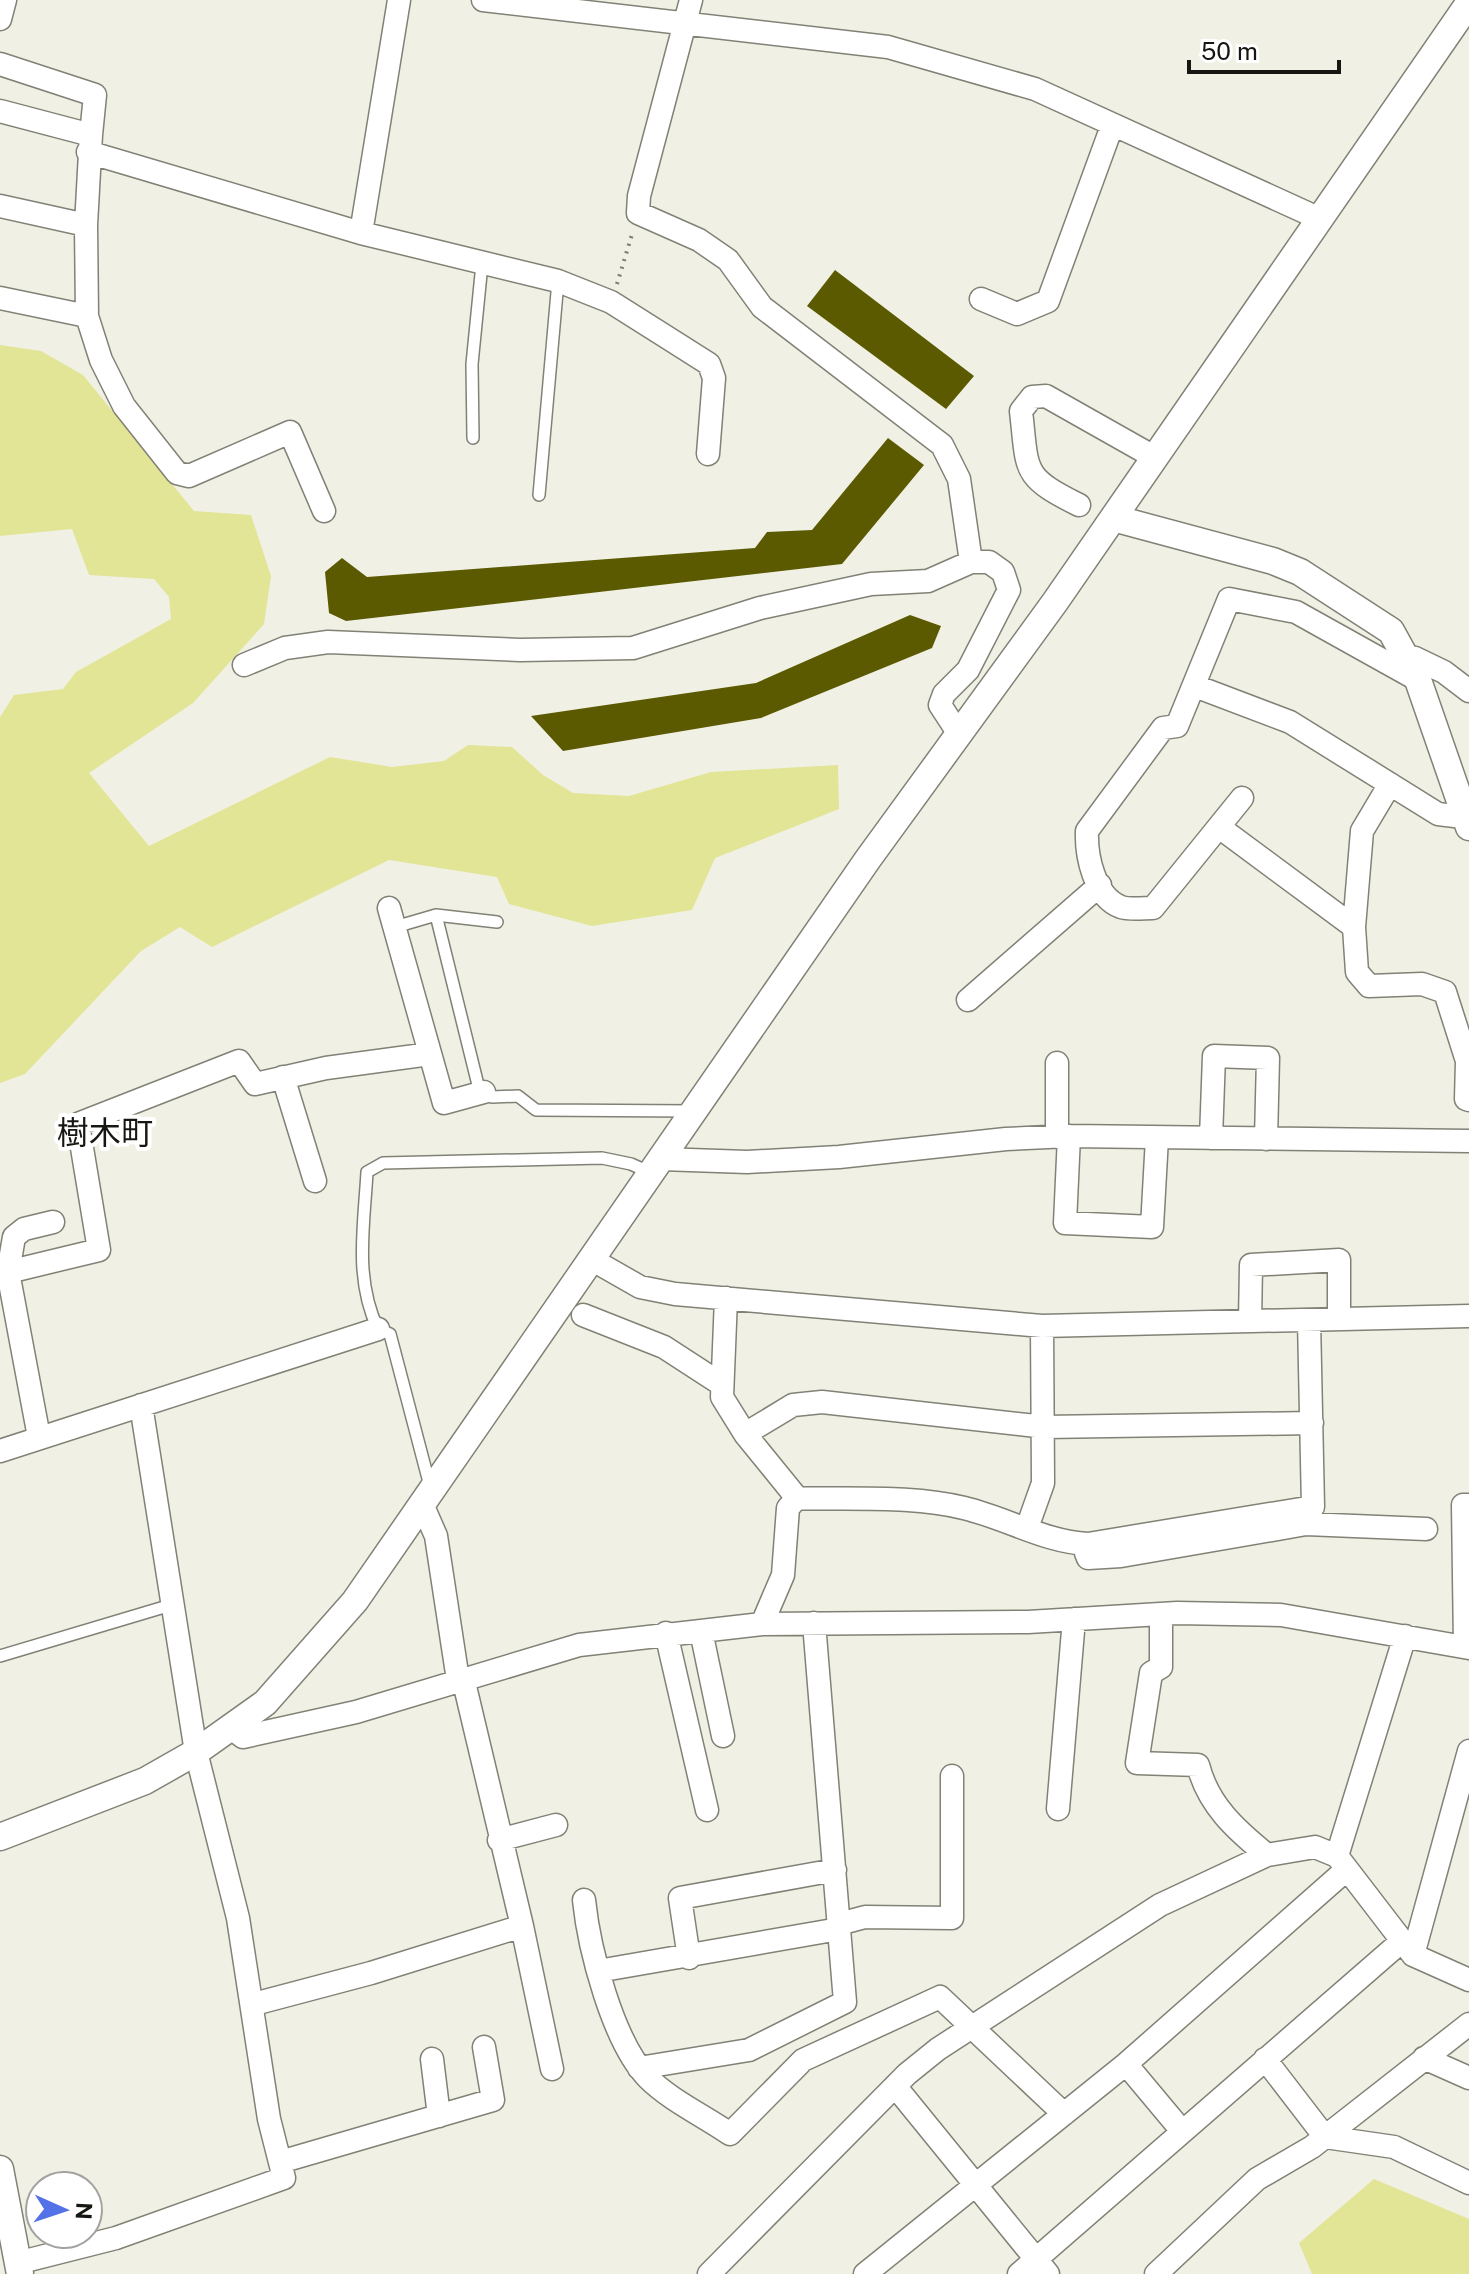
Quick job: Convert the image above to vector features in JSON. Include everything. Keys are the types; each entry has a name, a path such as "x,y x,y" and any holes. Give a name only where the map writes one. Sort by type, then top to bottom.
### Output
{"street":[{"path":"0,19 5,0"},
{"path":"361,233 399,0"},
{"path":"483,0 888,47 1035,89 1318,218"},
{"path":"691,0 639,196 638,213 699,240 728,260 762,307 942,445 959,479 971,562"},
{"path":"0,1837 145,1781 196,1752 265,1703 355,1601 694,1111 1113,518 1469,3"},
{"path":"0,64 95,95 89,143 86,225 87,316 101,360 124,406 177,473 189,476 290,432 324,511"},
{"path":"0,111 361,233 558,281 611,302 709,364 714,378 708,454"},
{"path":"981,299 1017,314 1048,301 1112,126"},
{"path":"0,206 86,225"},
{"path":"0,298 87,316"},
{"path":"1079,505 1048,490 1028,470 1021,411 1032,397 1046,396 1154,457"},
{"path":"1113,518 1273,561 1300,572 1391,631 1414,672 1466,822"},
{"path":"244,665 285,648 328,642 520,650 633,648 760,608 871,584 928,581 971,562 989,562 1003,572 1009,590 968,670 944,694 940,705 959,734"},
{"path":"1242,798 1153,908 1122,907 1107,897 1086,849 1087,831 1163,728 1177,726 1229,599 1296,612 1414,672"},
{"path":"1414,672 1415,658 1444,672 1469,691"},
{"path":"1195,686 1290,722 1438,814 1466,822"},
{"path":"1390,784 1362,831 1354,927 1357,972 1369,986 1422,984 1445,992 1467,1061 1466,1099 1469,1100"},
{"path":"1219,827 1354,927"},
{"path":"968,1000 1100,885"},
{"path":"392,918 444,1103 484,1092"},
{"path":"8,1272 99,1250 78,1124 239,1061 255,1084 430,1054"},
{"path":"1211,1138 1214,1056 1268,1058 1266,1139"},
{"path":"1057,1063 1065,1223 1152,1227 1157,1138"},
{"path":"283,1077 315,1181"},
{"path":"656,1166 839,1157 911,1147 1063,1137 1469,1141"},
{"path":"39,1437 8,1272 14,1237 24,1229 53,1222"},
{"path":"591,1259 640,1287 726,1298 1042,1326 1469,1316"},
{"path":"1250,1321 1251,1265 1339,1260 1339,1319"},
{"path":"726,1298 721,1384 730,1414 797,1498 942,1503 1027,1528 1052,1539 1084,1544 1313,1507 1309,1320"},
{"path":"583,1315 664,1347 721,1384"},
{"path":"1027,1528 1043,1483 1042,1326"},
{"path":"0,1451 378,1329"},
{"path":"745,1434 793,1405 822,1402 1045,1427 1312,1423"},
{"path":"0,2169 18,2268 116,2238 284,2178 269,2119 254,2004 238,1918 196,1752 141,1405"},
{"path":"426,1497 436,1536 460,1679 522,1926 552,2069"},
{"path":"762,1624 783,1575 788,1508 797,1498"},
{"path":"230,1727 243,1737 295,1728 579,1645 762,1624 1028,1622 1161,1614 1281,1615 1467,1648 1463,1505 1469,1505"},
{"path":"1084,1544 1088,1558 1121,1556 1306,1524 1426,1529"},
{"path":"1161,1614 1161,1667 1151,1673 1137,1763 1198,1765 1204,1789 1226,1818 1267,1855"},
{"path":"1058,1809 1074,1619"},
{"path":"639,2068 749,2050 845,2002 814,1623"},
{"path":"701,1631 723,1736"},
{"path":"666,1633 707,1810"},
{"path":"865,2274 1126,2064 1342,1863 1405,1636"},
{"path":"895,2086 976,2185 1034,2269 1182,2131 1265,2059 1407,1948 1469,1751"},
{"path":"598,1971 689,1958 839,1927 865,1917 952,1918 952,1776"},
{"path":"499,1840 556,1825"},
{"path":"720,2270 895,2086 938,2049 1160,1905 1267,1855 1315,1847 1342,1863 1407,1948 1469,1980"},
{"path":"689,1958 680,1898 835,1870"},
{"path":"584,1900 589,1946 631,2059 650,2081 730,2134 803,2060 940,1997 1064,2114"},
{"path":"254,2004 371,1973 522,1926"},
{"path":"1156,2274 1257,2179 1325,2137 1469,2024"},
{"path":"280,2162 493,2100 484,2047"},
{"path":"1424,2058 1469,2078"},
{"path":"432,2059 439,2116"},
{"path":"1265,2059 1325,2137 1394,2147 1469,2183"},
{"path":"1126,2064 1182,2131"}],"lane":[{"path":"473,438 472,364 482,264"},
{"path":"539,495 558,281"},
{"path":"436,915 479,1089 492,1097 518,1096 536,1110 694,1111"},
{"path":"392,918 436,915 497,922"},
{"path":"426,1497 390,1334 378,1329 361,1271 367,1172 383,1163 602,1158 656,1166"},
{"path":"0,1656 171,1605"}],"path":[{"path":"611,302 638,213"}],"green space":[{"path":"0,345 41,351 83,375 194,511 251,515 271,576 264,624 193,703 89,773 149,846 330,757 392,767 444,761 468,745 512,747 543,775 573,793 629,796 711,772 838,765 839,809 715,858 692,910 592,926 509,904 497,877 389,860 212,947 180,927 141,951 25,1074 0,1083 0,717 14,695 63,689 76,672 171,619 169,597 154,579 89,575 72,529 0,536"},
{"path":"1374,2179 1469,2219 1469,2274 1312,2274 1299,2243"}],"building":[{"path":"835,270 974,376 946,409 807,306"},
{"path":"888,438 924,465 842,564 346,621 329,613 325,572 342,558 367,577 755,548 767,532 812,530"},
{"path":"910,615 941,626 932,648 761,718 563,751 531,716 756,683"}],"district":[{"name":"樹木町","path":"105,1133"}]}
